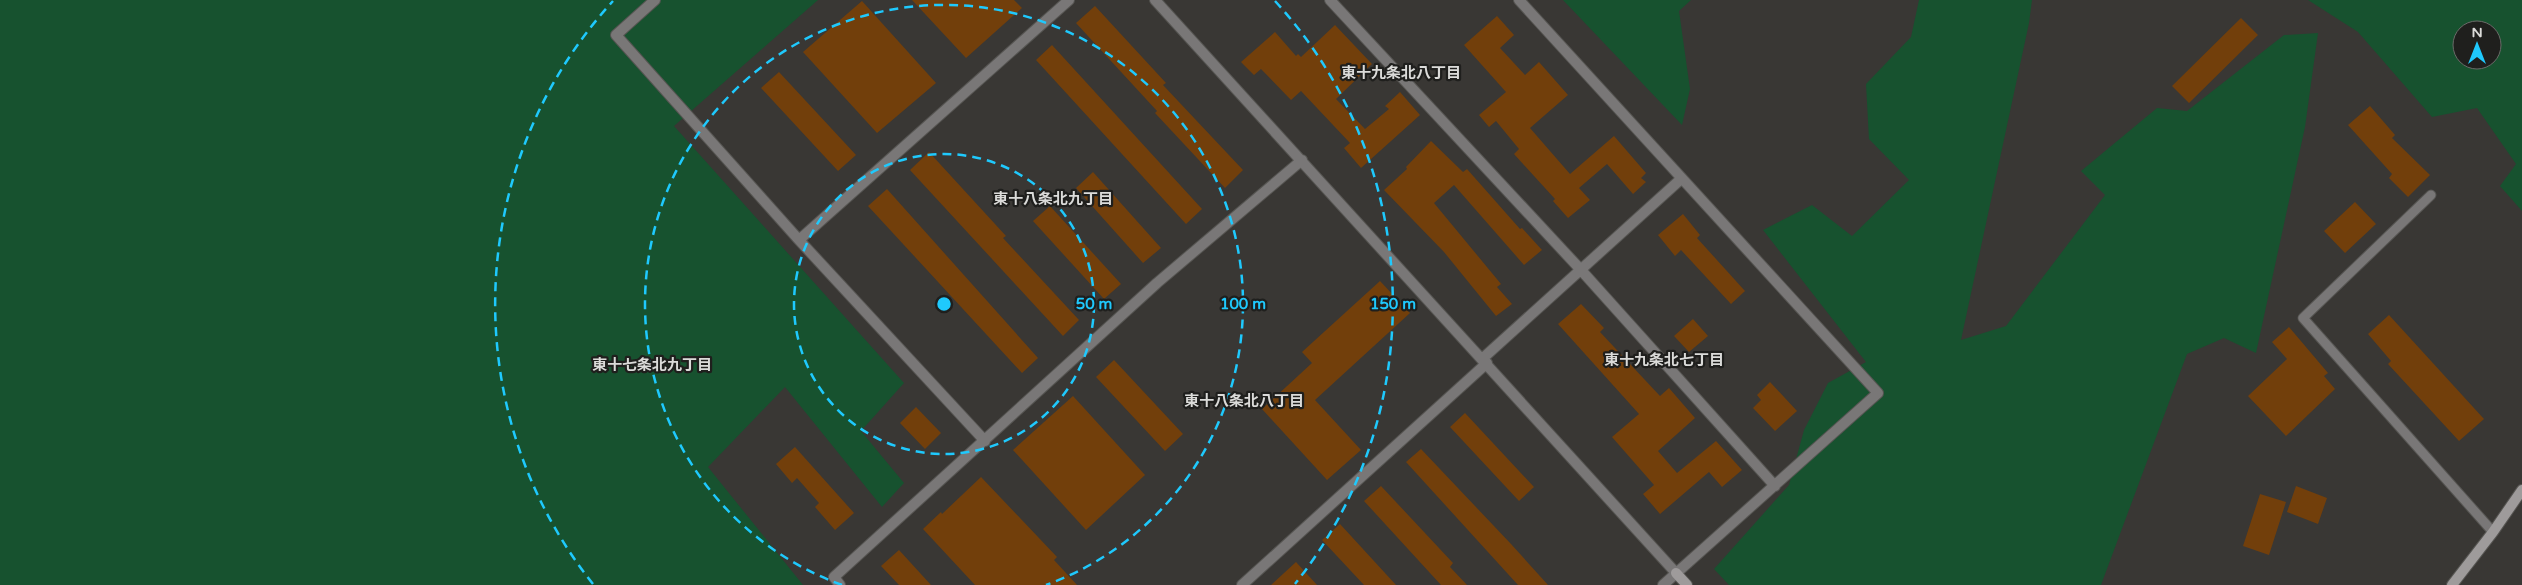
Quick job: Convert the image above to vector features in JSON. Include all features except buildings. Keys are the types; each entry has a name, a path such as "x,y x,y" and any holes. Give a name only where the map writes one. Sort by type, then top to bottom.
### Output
{"street":[{"path":"655,0 616,35 799,240 985,441"},
{"path":"799,240 1069,0"},
{"path":"1155,0 1687,585"},
{"path":"1330,0 1581,270 1775,486"},
{"path":"1519,0 1878,393 1663,585"},
{"path":"840,585 834,577 1157,283 1302,160"},
{"path":"1242,585 1681,179"},
{"path":"2452,585 2493,532 2522,490"}],"lane":[{"path":"2431,195 2303,318 2493,532"}],"green space":[{"path":"0,0 818,0 674,126 904,383 861,431 904,483 882,507 785,387 708,467 803,585 0,585"},
{"path":"1563,0 1691,0 1679,11 1690,89 1682,125"},
{"path":"1919,0 2032,0 2029,23 1961,340 2006,326 2105,195 2081,171 2157,108 2187,111 2284,35 2318,33 2305,127 2256,353 2224,338 2187,354 2101,585 1729,585 1714,569 1789,485 1804,430 1828,383 1866,362 1763,230 1812,205 1852,236 1909,180 1869,139 1866,84 1911,37"},
{"path":"2308,0 2522,0 2522,211 2500,186 2516,164 2477,108 2432,117 2358,32"}],"district":[{"name":"東十九条北八丁目","path":"1401,73"},
{"name":"東十八条北九丁目","path":"1053,199"},
{"name":"東十九条北七丁目","path":"1664,360"},
{"name":"東十七条北九丁目","path":"652,365"},
{"name":"東十八条北八丁目","path":"1244,401"}]}
